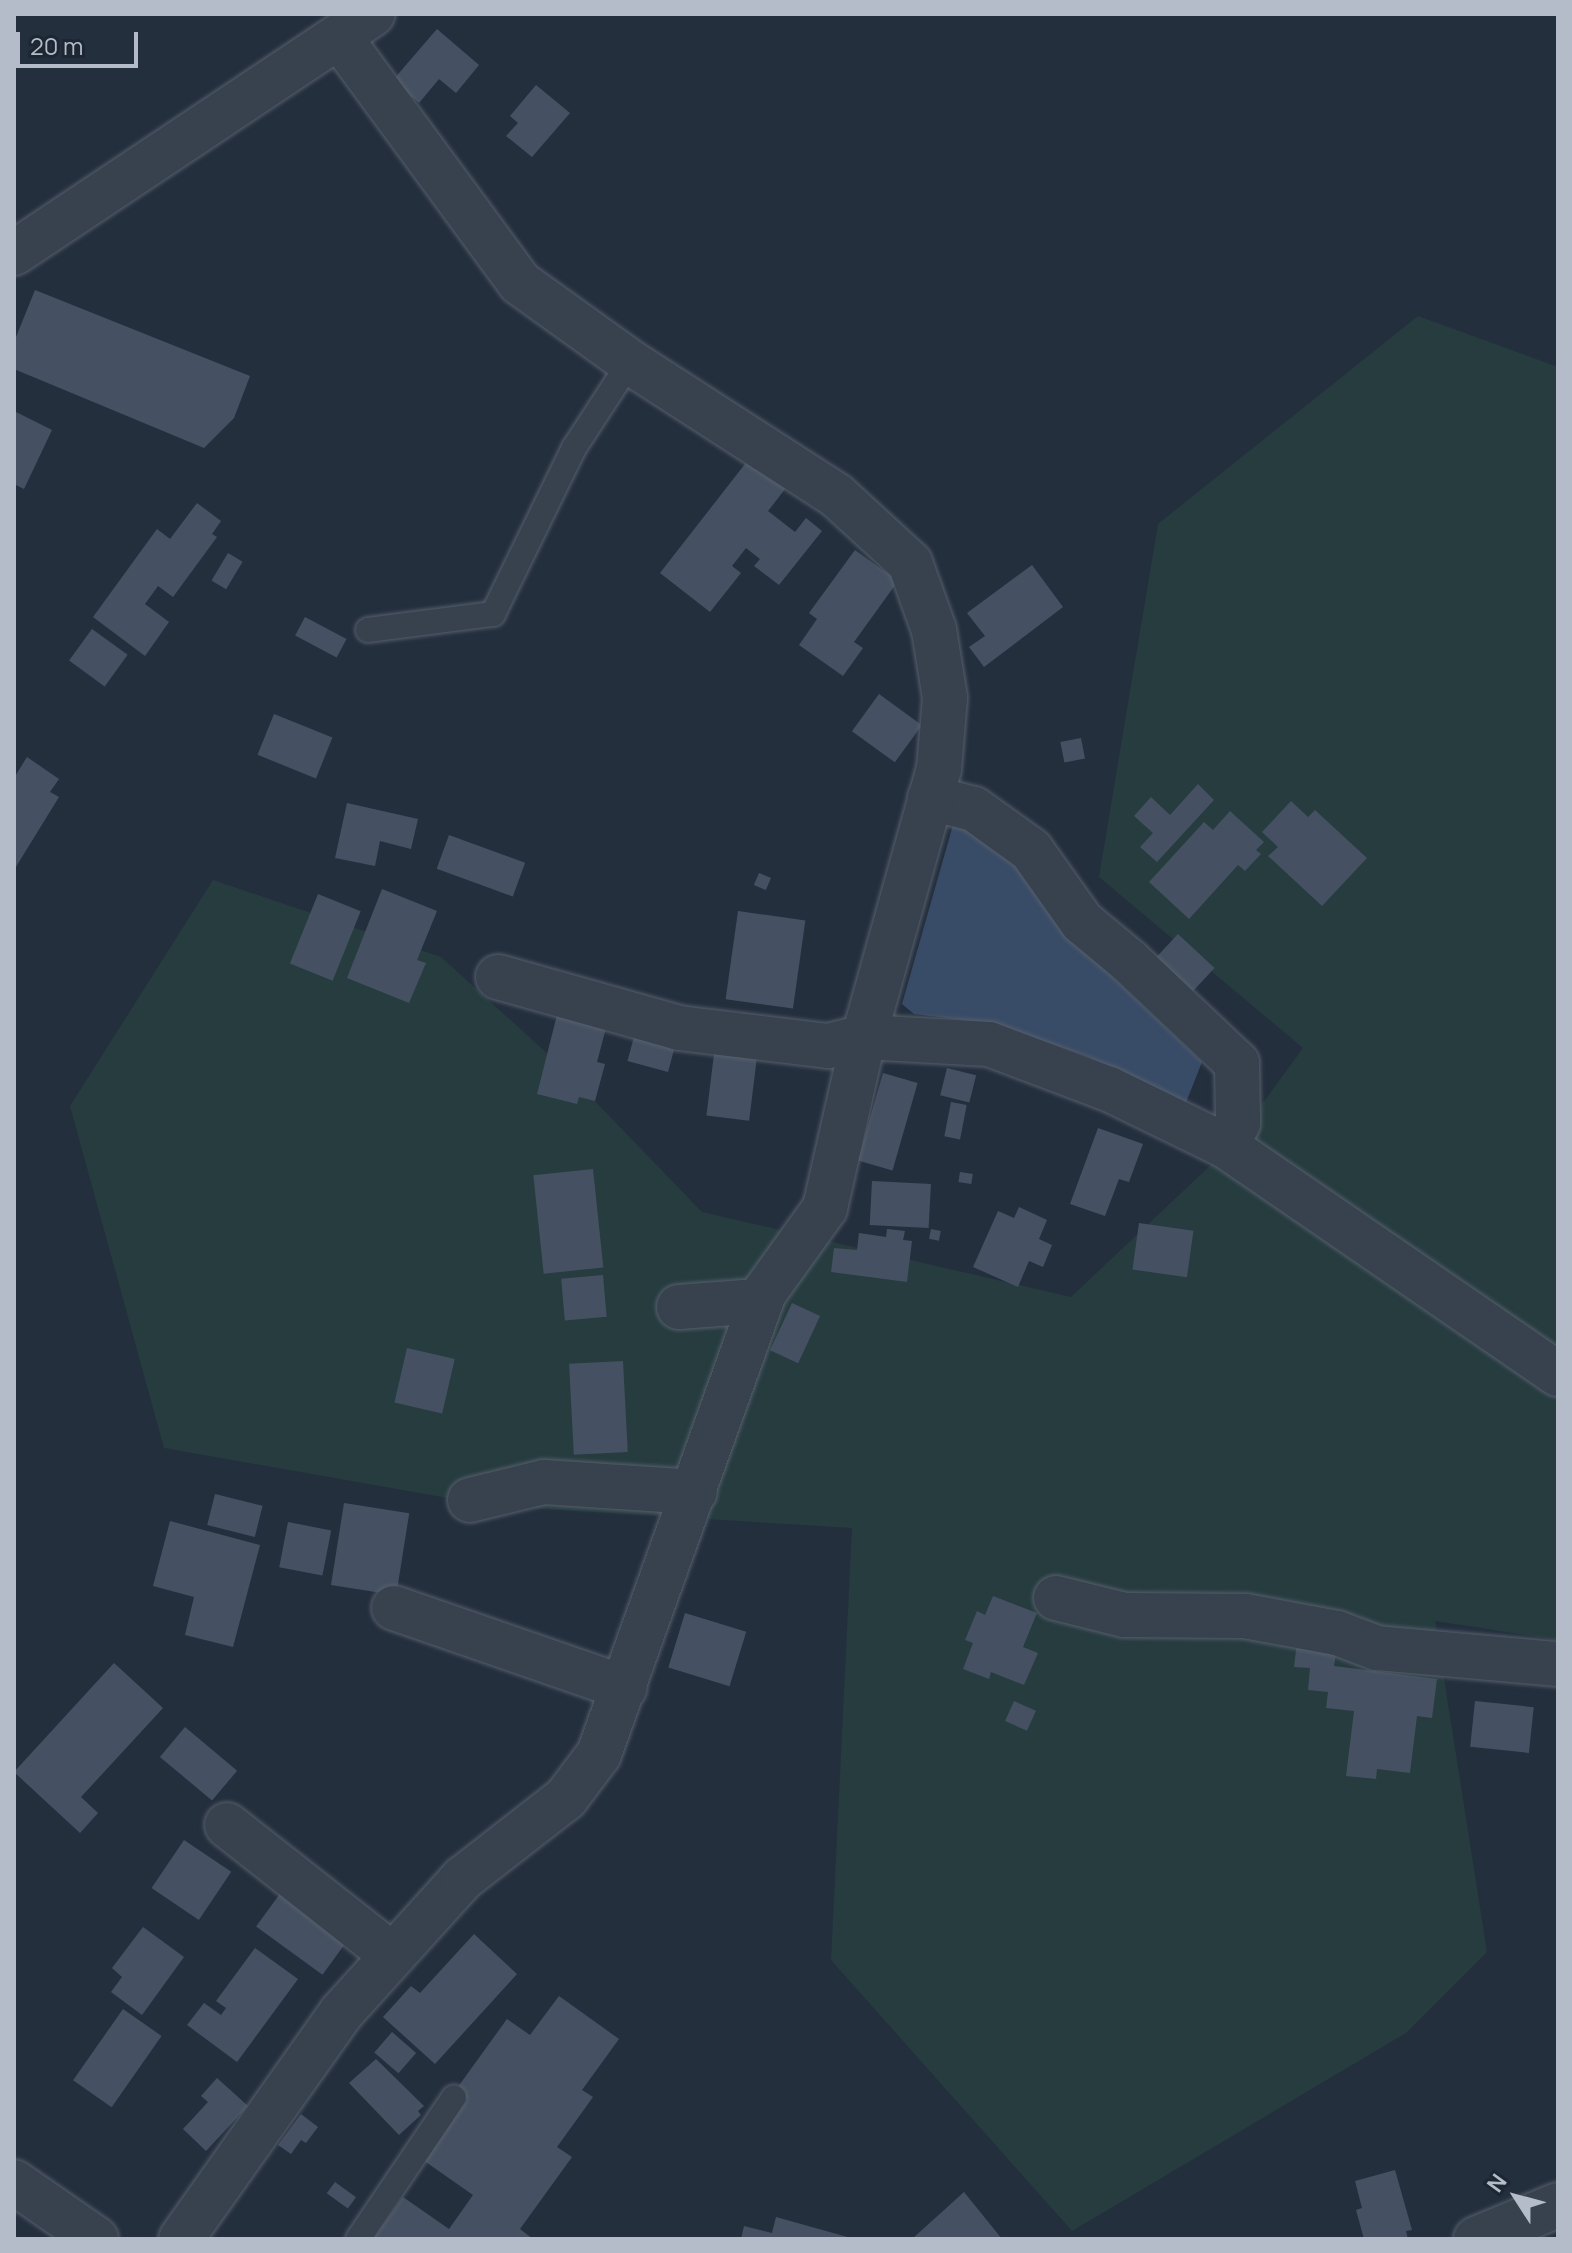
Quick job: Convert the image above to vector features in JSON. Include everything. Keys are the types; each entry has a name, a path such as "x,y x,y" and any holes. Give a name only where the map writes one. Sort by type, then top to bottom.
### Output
{"street":[{"path":"14,253 356,26 520,283 630,362 836,495 910,563 934,630 945,698 939,769 864,1037 825,1208 764,1293 599,1754 566,1798 462,1879 341,2013 181,2239"},
{"path":"930,798 974,809 1031,850 1082,922 1129,961 1237,1063 1238,1123 1226,1146"},
{"path":"498,977 679,1028 828,1046 864,1037 989,1044 1109,1089 1226,1146 1558,1374"},
{"path":"679,1307 745,1302 760,1305"},
{"path":"470,1500 544,1482 695,1492"},
{"path":"1056,1598 1124,1615 1245,1616 1323,1630 1377,1648 1558,1664"},
{"path":"394,1608 625,1688"},
{"path":"227,1825 392,1955"},
{"path":"14,2182 72,2232"},
{"path":"1476,2239 1558,2205"}],"lane":[{"path":"368,630 493,614 574,448 630,362"},
{"path":"358,2239 454,2097"}],"green space":[{"path":"1418,316 1558,367 1558,1640 1435,1621 1487,1952 1406,2033 1072,2231 831,1960 852,1528 493,1506 164,1448 70,1106 213,880 441,957 560,1065 702,1212 1071,1297 1233,1144 1303,1048 1099,877 1158,524"}],"water":[{"path":"953,825 973,831 1016,861 1057,924 1202,1062 1185,1105 1087,1056 994,1024 914,1014 902,1004"}],"building":[{"path":"437,29 479,65 456,93 439,79 419,103 393,80"},
{"path":"536,85 570,113 532,157 506,136 518,123 510,116"},
{"path":"35,290 250,376 234,418 204,448 14,369 14,342"},
{"path":"14,411 52,430 24,489 14,484"},
{"path":"752,455 789,484 768,511 795,532 806,518 822,531 779,585 754,566 760,559 746,548 732,566 741,573 710,612 660,573"},
{"path":"197,503 221,521 212,534 217,537 173,597 158,586 145,604 169,622 145,656 93,617 157,529 170,539"},
{"path":"855,550 898,581 854,642 863,648 843,676 799,645 817,619 809,613"},
{"path":"228,553 243,562 226,589 212,580"},
{"path":"1032,565 1063,607 984,667 969,647 985,636 967,613"},
{"path":"305,617 346,639 337,658 295,636"},
{"path":"92,629 128,655 105,686 69,661"},
{"path":"879,694 922,725 895,762 852,731"},
{"path":"274,714 332,738 316,778 258,755"},
{"path":"1081,738 1085,759 1064,763 1060,742"},
{"path":"27,757 59,779 50,792 59,797 14,870 14,778"},
{"path":"1198,784 1214,800 1157,862 1140,847 1153,833 1134,816 1151,797 1170,815"},
{"path":"1291,801 1308,817 1315,810 1367,858 1322,906 1268,856 1278,847 1262,832"},
{"path":"347,803 418,819 411,849 380,841 375,866 335,858"},
{"path":"1230,811 1264,842 1256,850 1261,854 1245,871 1238,865 1189,919 1149,882 1204,822 1213,830"},
{"path":"449,835 525,863 513,897 437,869"},
{"path":"759,873 771,878 766,890 754,885"},
{"path":"382,889 437,911 417,960 426,963 409,1003 347,978"},
{"path":"318,894 361,911 333,981 290,964"},
{"path":"738,911 805,920 793,1009 726,999"},
{"path":"1178,934 1215,968 1188,997 1151,963"},
{"path":"557,1015 606,1028 597,1062 605,1064 595,1101 579,1097 577,1104 537,1094"},
{"path":"635,1033 676,1044 668,1072 627,1061"},
{"path":"714,1054 757,1059 749,1121 706,1116"},
{"path":"947,1068 976,1075 969,1102 940,1095"},
{"path":"883,1073 918,1083 893,1170 858,1160"},
{"path":"951,1102 967,1105 960,1139 944,1136"},
{"path":"1098,1128 1143,1144 1129,1182 1119,1179 1105,1216 1070,1204"},
{"path":"593,1169 603,1267 544,1274 533,1175"},
{"path":"960,1172 973,1174 971,1184 958,1182"},
{"path":"872,1181 931,1184 929,1228 870,1225"},
{"path":"1019,1207 1047,1220 1039,1239 1052,1245 1043,1267 1029,1261 1018,1287 973,1267 998,1211 1014,1218"},
{"path":"1139,1223 1193,1231 1187,1277 1132,1270"},
{"path":"887,1229 905,1231 903,1240 912,1241 907,1282 831,1272 834,1248 857,1250 859,1233 886,1237"},
{"path":"931,1229 941,1231 939,1241 929,1239"},
{"path":"603,1275 607,1317 565,1321 561,1279"},
{"path":"792,1303 820,1316 798,1363 770,1350"},
{"path":"407,1348 455,1359 442,1414 394,1403"},
{"path":"623,1361 628,1452 574,1455 569,1364"},
{"path":"215,1494 263,1506 255,1537 207,1525"},
{"path":"344,1503 409,1513 396,1595 331,1585"},
{"path":"170,1521 260,1545 233,1647 185,1635 194,1597 153,1586"},
{"path":"288,1522 331,1530 322,1576 279,1567"},
{"path":"993,1596 1037,1613 1023,1647 1038,1653 1024,1685 991,1672 989,1679 963,1669 973,1643 965,1640 977,1611 985,1615"},
{"path":"685,1613 746,1632 730,1686 668,1668"},
{"path":"1297,1642 1337,1647 1334,1666 1437,1679 1432,1718 1417,1716 1410,1773 1377,1769 1376,1779 1346,1776 1354,1711 1326,1708 1328,1692 1308,1690 1310,1668 1294,1667"},
{"path":"114,1663 163,1708 81,1797 98,1813 80,1833 14,1772"},
{"path":"1014,1701 1036,1711 1027,1731 1005,1721"},
{"path":"1475,1701 1534,1707 1529,1753 1470,1747"},
{"path":"185,1727 237,1771 212,1801 160,1757"},
{"path":"184,1840 231,1872 199,1920 152,1888"},
{"path":"282,1891 348,1939 322,1975 256,1927"},
{"path":"143,1927 184,1957 142,2015 111,1992 122,1977 112,1968"},
{"path":"474,1934 517,1974 435,2064 383,2017 411,1986 420,1993"},
{"path":"255,1948 298,1979 237,2062 187,2025 204,2003 221,2015 226,2008 216,2001"},
{"path":"559,1996 619,2039 582,2090 593,2097 557,2147 572,2157 520,2229 533,2239 373,2239 403,2197 449,2229 473,2195 423,2160 467,2100 455,2091 507,2019 530,2035"},
{"path":"123,2009 162,2036 112,2107 73,2080"},
{"path":"392,2032 416,2053 398,2073 374,2052"},
{"path":"376,2059 424,2106 418,2111 421,2115 399,2135 349,2083"},
{"path":"217,2078 248,2106 206,2151 183,2129 208,2102 201,2096"},
{"path":"301,2114 318,2127 306,2143 301,2140 291,2154 278,2145"},
{"path":"1395,2170 1412,2230 1406,2231 1408,2239 1364,2239 1356,2210 1362,2208 1355,2181"},
{"path":"335,2182 356,2197 348,2209 327,2193"},
{"path":"964,2192 1002,2239 912,2239"},
{"path":"776,2217 851,2239 741,2239 744,2226 772,2233"}]}
